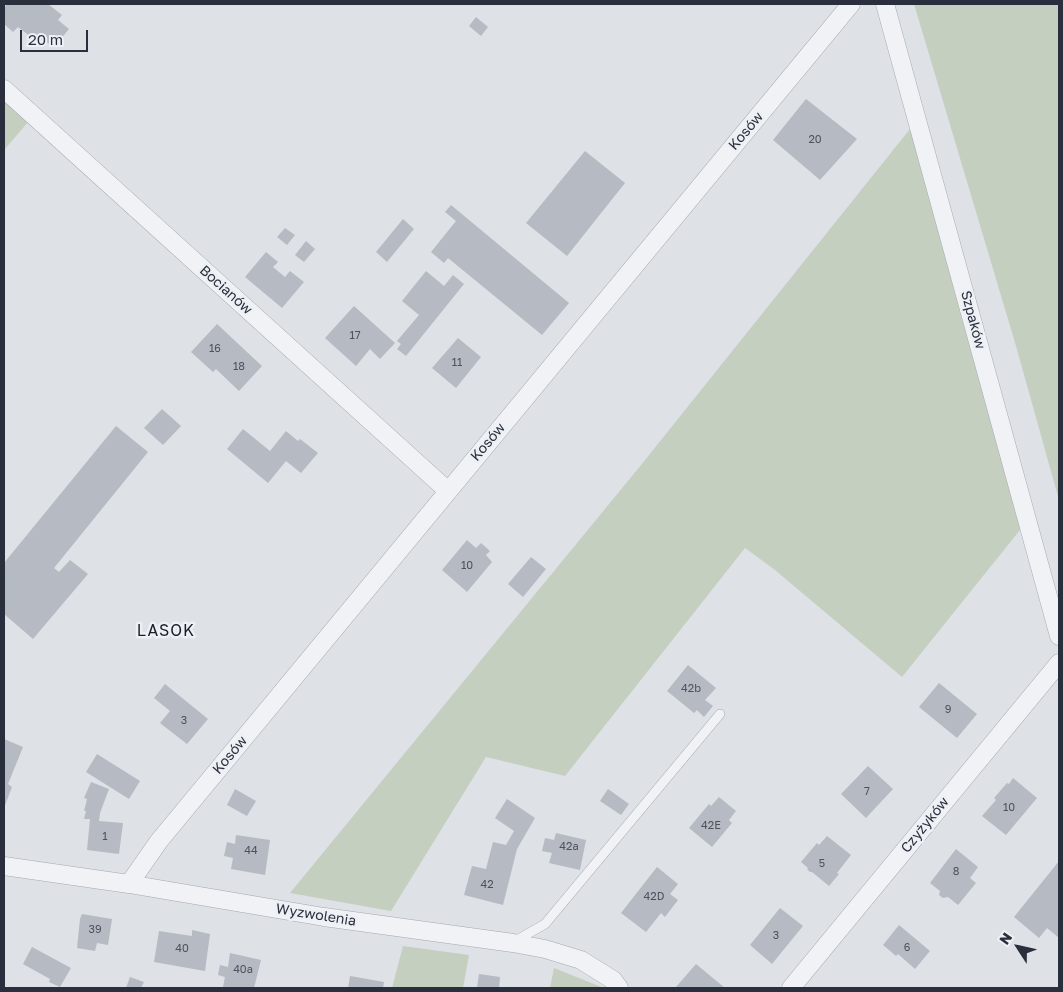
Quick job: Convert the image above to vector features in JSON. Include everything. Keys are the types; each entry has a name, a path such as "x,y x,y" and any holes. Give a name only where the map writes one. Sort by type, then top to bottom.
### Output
{"street":[{"name":"Kosów","path":"129,884 160,840 851,4"},
{"name":"Szpaków","path":"885,4 1059,636"},
{"name":"Bocianów","path":"4,89 448,491"},
{"name":"Czyżyków","path":"791,988 1059,663"},
{"name":"Wyzwolenia","path":"4,866 545,949 581,960 613,980 619,988"}],"lane":[{"path":"513,943 545,924 720,714"}],"green space":[{"path":"914,4 1059,4 1059,500 1016,346"},
{"path":"4,99 29,121 4,150"},
{"path":"910,129 1024,525 902,677 775,570 745,548 565,776 486,757 391,911 290,893 641,465"},
{"path":"403,946 469,955 463,988 392,988"},
{"path":"554,968 604,988 550,988"}],"building":[{"path":"7,4 48,4 62,15 58,20 69,29 54,47 42,39 39,43 18,27 13,32 4,24 4,8"},
{"path":"476,17 488,27 481,36 469,26"},
{"path":"806,99 857,139 820,180 773,140"},
{"path":"585,151 625,183 567,256 526,223"},
{"path":"451,205 569,303 542,335 448,258 444,263 431,252 456,221 445,212"},
{"path":"403,219 414,229 387,262 376,252"},
{"path":"285,228 295,235 287,245 277,237"},
{"path":"306,241 315,249 304,262 295,255"},
{"path":"266,252 278,262 273,267 285,277 290,271 304,282 282,308 245,277"},
{"path":"426,271 444,286 453,275 464,284 406,356 397,349 401,344 397,341 419,315 402,301"},
{"path":"354,306 395,343 380,359 370,349 356,366 325,338"},
{"path":"217,324 262,366 239,391 216,369 213,372 191,352"},
{"path":"458,338 481,357 456,388 432,368"},
{"path":"162,409 181,426 163,445 144,428"},
{"path":"116,426 148,452 54,568 59,572 70,560 88,574 33,639 4,614 4,563"},
{"path":"243,429 270,451 286,431 318,453 301,473 286,461 268,483 227,449"},
{"path":"467,540 476,548 481,543 490,551 486,555 492,562 467,592 442,570"},
{"path":"531,557 546,569 523,597 508,584"},
{"path":"688,665 716,688 705,700 713,706 704,717 697,710 694,713 667,691"},
{"path":"939,683 977,714 957,738 919,707"},
{"path":"165,684 208,719 187,744 160,723 170,711 154,698"},
{"path":"4,739 23,747 8,784 12,787 4,808"},
{"path":"97,754 140,781 129,799 86,772"},
{"path":"868,766 893,789 866,818 841,794"},
{"path":"1013,778 1037,798 1006,835 982,816 996,800 994,798"},
{"path":"91,782 109,789 99,821 123,823 119,854 87,850 90,819 84,819 87,799 84,798"},
{"path":"235,789 256,801 247,816 227,805"},
{"path":"608,789 629,804 621,815 600,801"},
{"path":"719,797 736,811 729,820 732,823 712,847 689,828 709,804 711,806"},
{"path":"507,799 535,818 517,849 503,905 464,895 472,866 486,869 493,842 506,845 514,831 495,818"},
{"path":"556,833 586,840 580,870 549,863 552,853 542,851 545,838 554,840"},
{"path":"236,835 270,840 265,875 231,869 233,858 224,856 227,842 235,844"},
{"path":"827,836 851,855 829,886 810,872 801,862 817,843 819,845"},
{"path":"956,849 978,867 970,878 976,883 958,905 948,897 943,898 939,895 940,891 930,883"},
{"path":"1059,861 1059,938 1047,928 1039,938 1014,917"},
{"path":"657,867 678,884 670,894 678,900 665,917 661,913 646,932 621,913"},
{"path":"780,908 803,926 772,964 750,945"},
{"path":"82,914 112,919 108,945 97,943 95,951 77,948"},
{"path":"899,925 930,951 915,969 898,954 896,956 883,945"},
{"path":"192,930 210,934 205,971 154,962 159,931 192,936"},
{"path":"32,947 71,968 60,987 49,982 50,979 23,964"},
{"path":"230,953 261,960 254,988 223,987 225,977 218,975 220,965 228,967"},
{"path":"696,964 725,988 676,987"},
{"path":"479,974 500,977 499,988 477,988"},
{"path":"350,976 384,982 383,988 348,988"},
{"path":"130,977 144,982 141,988 126,988"}],"district":[{"name":"LASOK","path":"166,631"}]}
